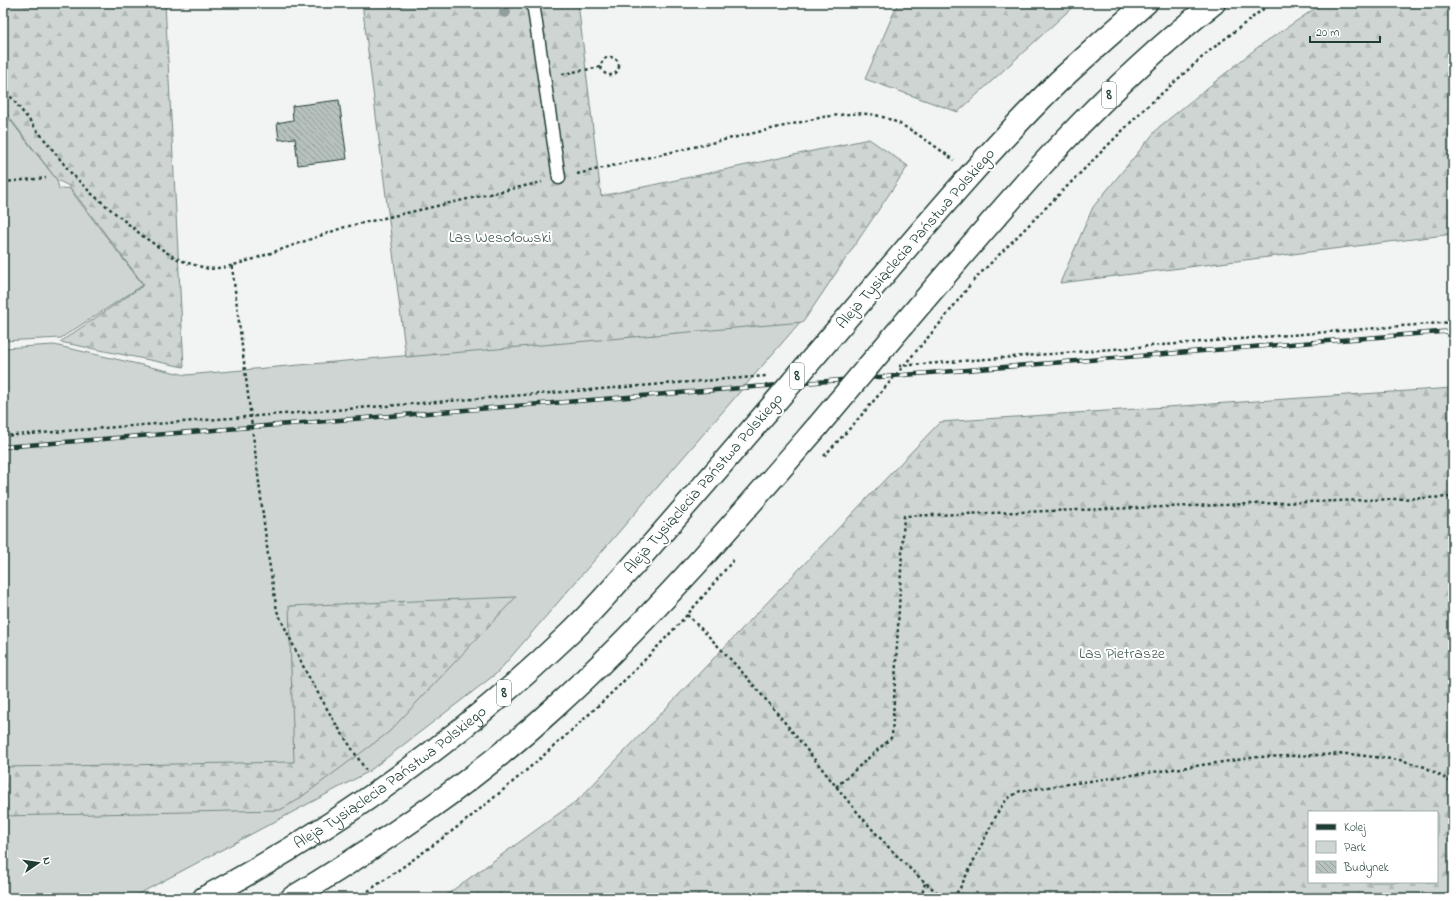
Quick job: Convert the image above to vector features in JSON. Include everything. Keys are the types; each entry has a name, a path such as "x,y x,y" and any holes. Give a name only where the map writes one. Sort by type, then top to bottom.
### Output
{"highway":[{"name":"Aleja Tysiąclecia Państwa Polskiego","path":"204,898 257,869 330,824 384,787 490,706 571,632 660,536 973,172 1057,84 1106,37 1146,3"},
{"name":"8","path":"292,898 333,873 430,808 507,750 555,708 664,600 716,544 1012,196 1051,153 1121,82 1188,23 1214,3"}],"lane":[{"path":"533,3 559,178"}],"path":[{"path":"853,425 942,321 971,283 1142,111 1208,52 1271,3"},
{"path":"610,57 616,59 618,64 618,69 614,74 609,75 604,72 601,67 601,62 605,58 610,57"},
{"path":"544,77 601,67"},
{"path":"3,87 71,173 92,194 144,237 175,258 209,269 232,266 345,226 823,117 860,114 878,115 893,120 928,141 973,172"},
{"path":"3,182 46,178"},
{"path":"232,266 268,555 277,611 306,672 334,721 368,772 384,787"},
{"path":"896,366 1453,322"},
{"path":"3,436 768,376"},
{"path":"836,787 892,737 904,516 1453,497"},
{"path":"664,600 687,615 751,682 859,815 900,860 944,898"},
{"path":"953,898 960,888 999,810 1007,799 1020,791 1258,757 1348,754 1400,760 1419,765 1453,783"},
{"path":"921,898 925,883"}],"green space":[{"path":"3,3 165,3 184,367 60,342 144,285 69,186 57,180 3,109"},
{"name":"Las Wesołowski","path":"362,3 578,3 601,196 869,139 908,166 803,322 406,357"},
{"path":"898,3 1077,3 958,112 865,79"},
{"path":"1323,3 1453,3 1453,234 1060,283 1093,207 1159,127 1258,47"},
{"path":"3,111 57,180 59,189 69,188 143,285 61,338 3,341"},
{"path":"801,321 497,673 368,772 131,898 3,898 3,348 54,345 186,375"},
{"name":"Las Pietrasze","path":"1453,388 1453,898 442,898 579,799 940,422"},
{"path":"516,597 389,732 296,801 280,810 3,816 3,767 294,762 289,606"}],"building":[{"path":"339,100 347,159 298,165 295,138 279,140 277,123 293,120 292,106"}],"railway":[{"path":"3,447 1453,331"}]}
